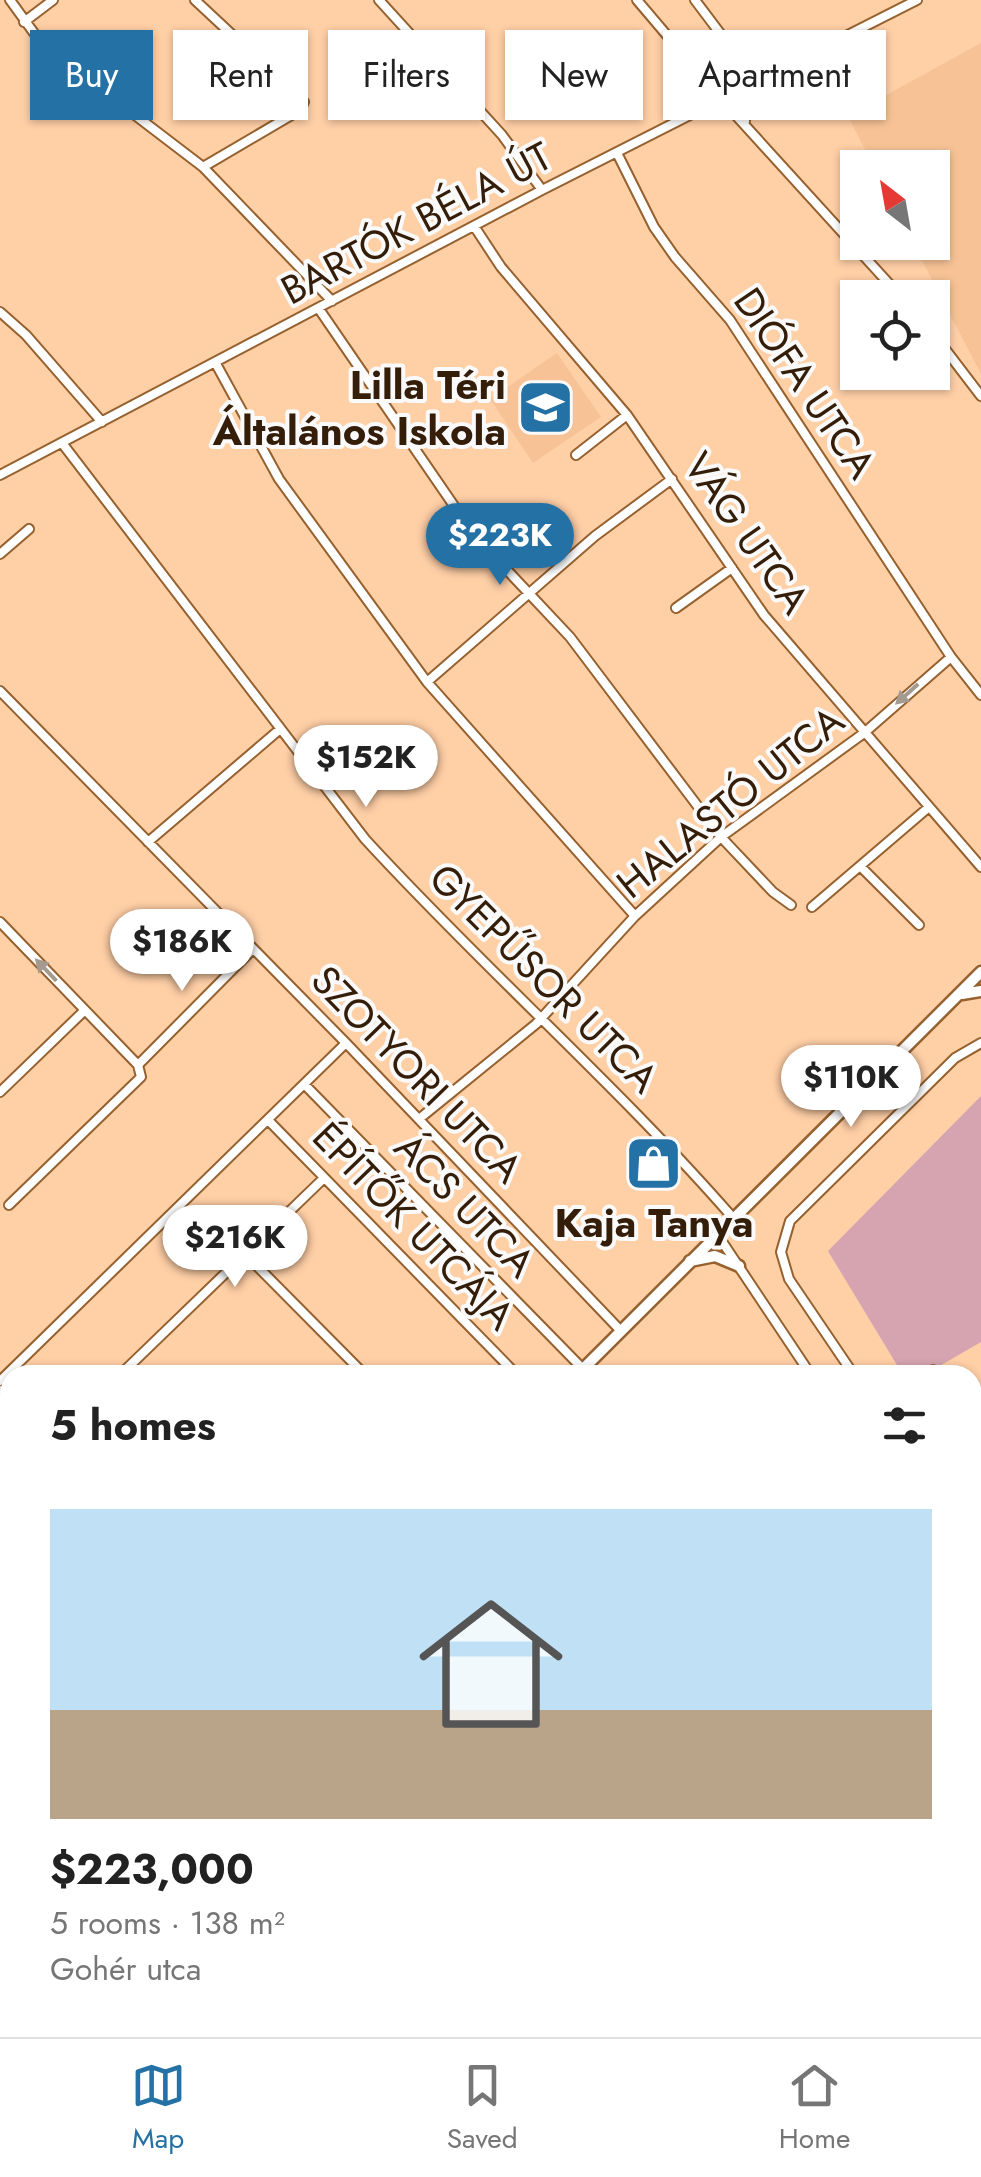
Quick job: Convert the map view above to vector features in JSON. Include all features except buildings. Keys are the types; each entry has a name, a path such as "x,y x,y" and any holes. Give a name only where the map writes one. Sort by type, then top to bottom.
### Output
{"street":[{"path":"10,0 42,44 203,167 332,301"},
{"path":"24,22 54,0"},
{"path":"196,0 304,102 300,110 203,167"},
{"path":"379,0 502,135 542,190"},
{"path":"636,0 663,31"},
{"path":"694,0 717,30"},
{"name":"BARTÓK BÉLA ÚT","path":"857,30 917,0"},
{"name":"BARTÓK BÉLA ÚT","path":"0,476 680,120"},
{"path":"740,120 886,280"},
{"path":"746,120 753,134"},
{"name":"DIÓFA UTCA","path":"617,152 654,227 730,320 951,657 981,696"},
{"name":"VÁG UTCA","path":"474,226 501,267 627,416 764,615 981,866"},
{"path":"319,308 474,534 570,637 721,837 791,905"},
{"path":"0,312 26,335 102,422"},
{"path":"950,356 981,396"},
{"path":"215,362 279,478 426,682 636,916"},
{"path":"576,455 627,416"},
{"name":"GYEPŰSOR UTCA","path":"62,443 365,839 420,900 685,1164 733,1218"},
{"path":"426,682 594,536 672,479"},
{"path":"0,554 29,529"},
{"path":"676,608 732,568"},
{"name":"HALASTÓ UTCA","path":"419,1119 541,1017 636,916 721,837 864,732 951,657"},
{"name":"SZOTYORI UTCA","path":"0,691 620,1330"},
{"path":"148,842 279,730"},
{"path":"812,907 929,807"},
{"path":"860,866 919,925"},
{"path":"0,922 138,1065 141,1078 10,1205"},
{"path":"138,1065 253,950"},
{"path":"587,1365 981,972"},
{"path":"957,997 981,991"},
{"path":"0,1092 85,1010"},
{"path":"847,1365 789,1279 781,1252 790,1222 955,1058 981,1043"},
{"path":"16,1365 346,1044"},
{"name":"ÁCS UTCA","path":"304,1084 573,1365"},
{"name":"ÉPÍTŐK UTCÁJA","path":"268,1120 507,1365"},
{"path":"130,1365 324,1178"},
{"path":"717,1234 804,1365"},
{"path":"245,1254 355,1365"},
{"path":"689,1261 715,1256 739,1266"}],"shaded area":[{"path":"981,43 981,374 950,314 950,280 932,280 922,260 950,260 950,150 865,150 850,120 886,120 886,95"},
{"name":"Lilla Téri Általános Iskola","path":"557,353 601,417 533,463 490,399"},
{"path":"981,1096 981,1342 941,1365 897,1365 828,1251"}],"place":[{"name":"Lilla Téri Általános Iskola","path":"545,408"},
{"name":"Kaja Tanya","path":"654,1164"}]}
